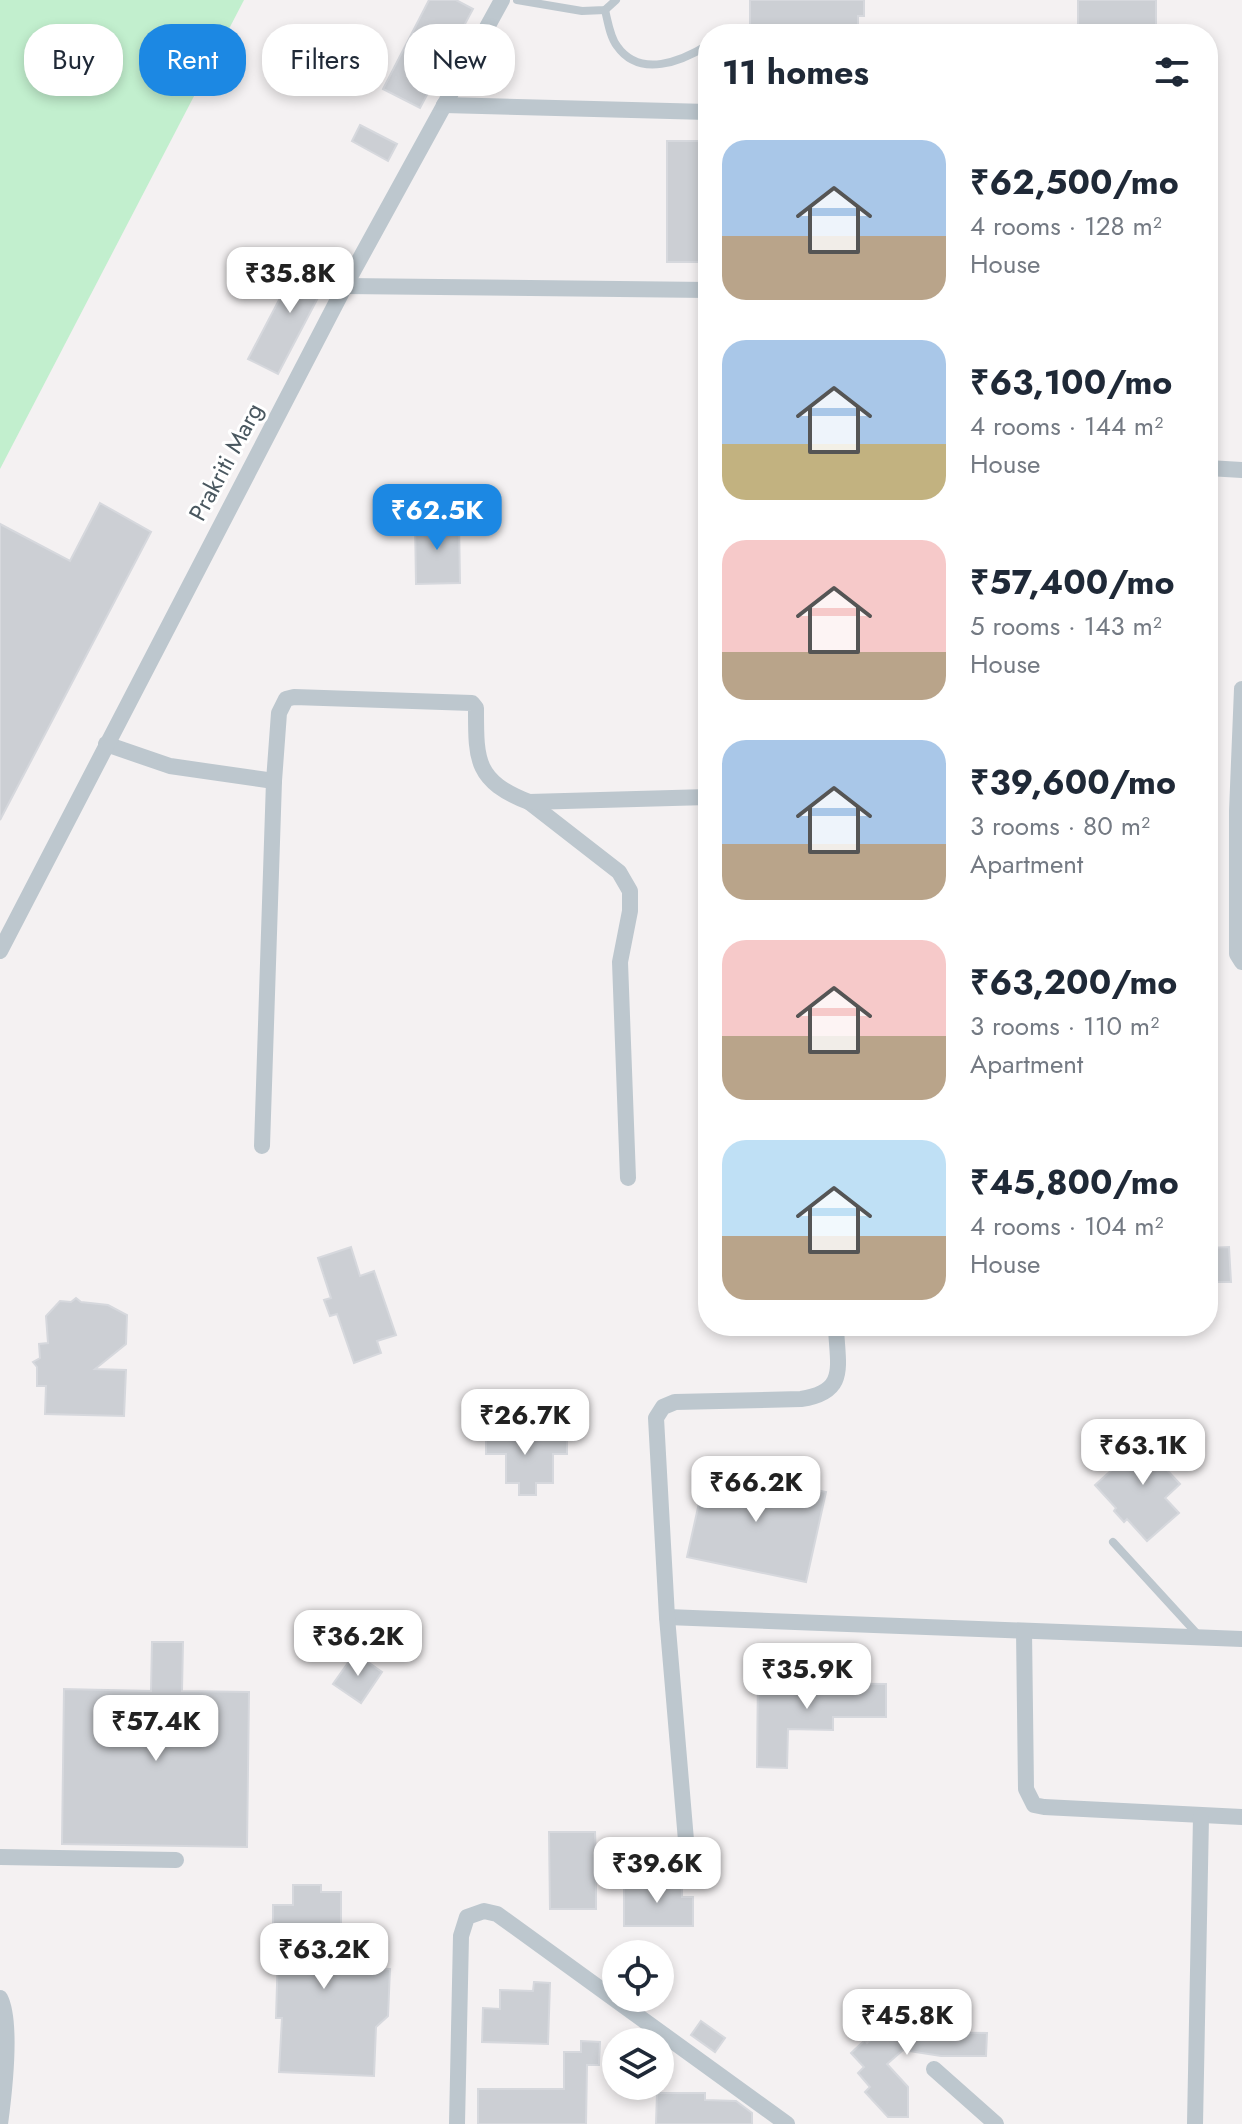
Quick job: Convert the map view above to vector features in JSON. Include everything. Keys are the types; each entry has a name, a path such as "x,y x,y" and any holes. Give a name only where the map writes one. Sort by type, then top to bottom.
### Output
{"street":[{"name":"Prakriti Marg","path":"0,951 345,286 502,0"},
{"path":"444,105 698,112"},
{"path":"345,286 698,290"},
{"path":"1218,469 1242,470"},
{"path":"1242,689 1236,869 1237,954 1242,962"},
{"path":"262,1146 274,781 282,703 290,697 472,703 476,708 478,759 483,770 494,783 511,795 529,802 619,872 630,891 630,911 620,962 628,1178"},
{"path":"106,744 170,766 274,781"},
{"path":"529,802 698,797"},
{"path":"687,1852 667,1617 656,1418 668,1403 675,1402 820,1397 829,1392 836,1380 836,1336"},
{"path":"667,1617 1242,1639"},
{"path":"1024,1631 1026,1789 1030,1801 1044,1807 1242,1817"},
{"path":"1195,2124 1201,1817"},
{"path":"0,1857 176,1860"},
{"path":"457,2124 461,1936 467,1917 484,1911 497,1914 787,2124"},
{"path":"0,1998 5,2011 0,2124"},
{"path":"934,2069 996,2124"}],"lane":[{"path":"517,0 582,11 605,10 616,0"},
{"path":"605,10 617,46 630,59 643,63 672,63 698,51"},
{"path":"1113,1542 1200,1637"}],"green space":[{"path":"0,0 244,0 232,24 139,24 139,96 194,96 0,469"}],"building":[{"path":"429,0 456,0 473,9 465,24 417,24"},
{"path":"750,0 864,0 864,16 858,16 858,24 750,24"},
{"path":"1078,0 1156,0 1156,24 1078,24"},
{"path":"404,48 404,96 426,96 420,108 388,92 388,79"},
{"path":"360,125 397,144 388,161 352,141"},
{"path":"667,141 698,141 698,262 667,262"},
{"path":"302,256 332,271 278,374 248,359"},
{"path":"100,503 151,532 0,820 0,524 70,561"},
{"path":"415,520 459,520 460,583 416,584"},
{"path":"351,1247 360,1276 374,1271 396,1335 377,1341 381,1353 354,1363 337,1314 330,1316 324,1300 331,1298 318,1258"},
{"path":"1229,1247 1231,1282 1218,1282 1218,1248"},
{"path":"76,1298 81,1302 108,1305 127,1315 126,1344 95,1369 126,1370 124,1416 45,1414 46,1386 37,1386 37,1367 33,1362 40,1358 39,1344 48,1343 46,1316 60,1301 71,1302"},
{"path":"486,1424 505,1424 505,1438 567,1438 567,1454 553,1454 553,1483 536,1483 536,1495 519,1495 519,1483 506,1483 506,1454 486,1454"},
{"path":"1154,1432 1177,1458 1165,1468 1180,1484 1165,1498 1179,1513 1147,1541 1127,1519 1124,1522 1095,1485"},
{"path":"707,1467 826,1492 806,1582 687,1557"},
{"path":"152,1642 183,1642 182,1691 249,1692 247,1847 62,1844 64,1689 151,1691"},
{"path":"355,1653 382,1672 361,1703 333,1684"},
{"path":"758,1672 786,1672 786,1683 886,1684 886,1717 833,1717 833,1730 788,1729 787,1768 757,1767"},
{"path":"549,1832 595,1832 596,1858 615,1858 616,1876 596,1877 596,1909 550,1909"},
{"path":"624,1882 682,1883 682,1897 693,1897 693,1926 624,1926"},
{"path":"293,1885 321,1885 321,1892 341,1892 341,1968 390,1969 388,2016 376,2027 374,2076 279,2072 282,2018 276,2018 278,1952 273,1952 273,1905 293,1905"},
{"path":"534,1982 550,1983 548,2044 482,2042 483,2008 500,2009 500,1990 533,1991"},
{"path":"890,2011 922,2014 920,2032 987,2033 986,2056 941,2056 903,2050 887,2064 908,2087 908,2117 888,2117 865,2092 870,2087 858,2073 864,2067 851,2053 889,2024"},
{"path":"701,2021 725,2038 715,2052 691,2035"},
{"path":"581,2041 600,2042 599,2065 587,2065 586,2124 478,2124 478,2089 564,2089 564,2052 581,2052"},
{"path":"674,2093 705,2093 705,2100 736,2101 752,2113 752,2124 656,2124 657,2100 674,2100"}]}
